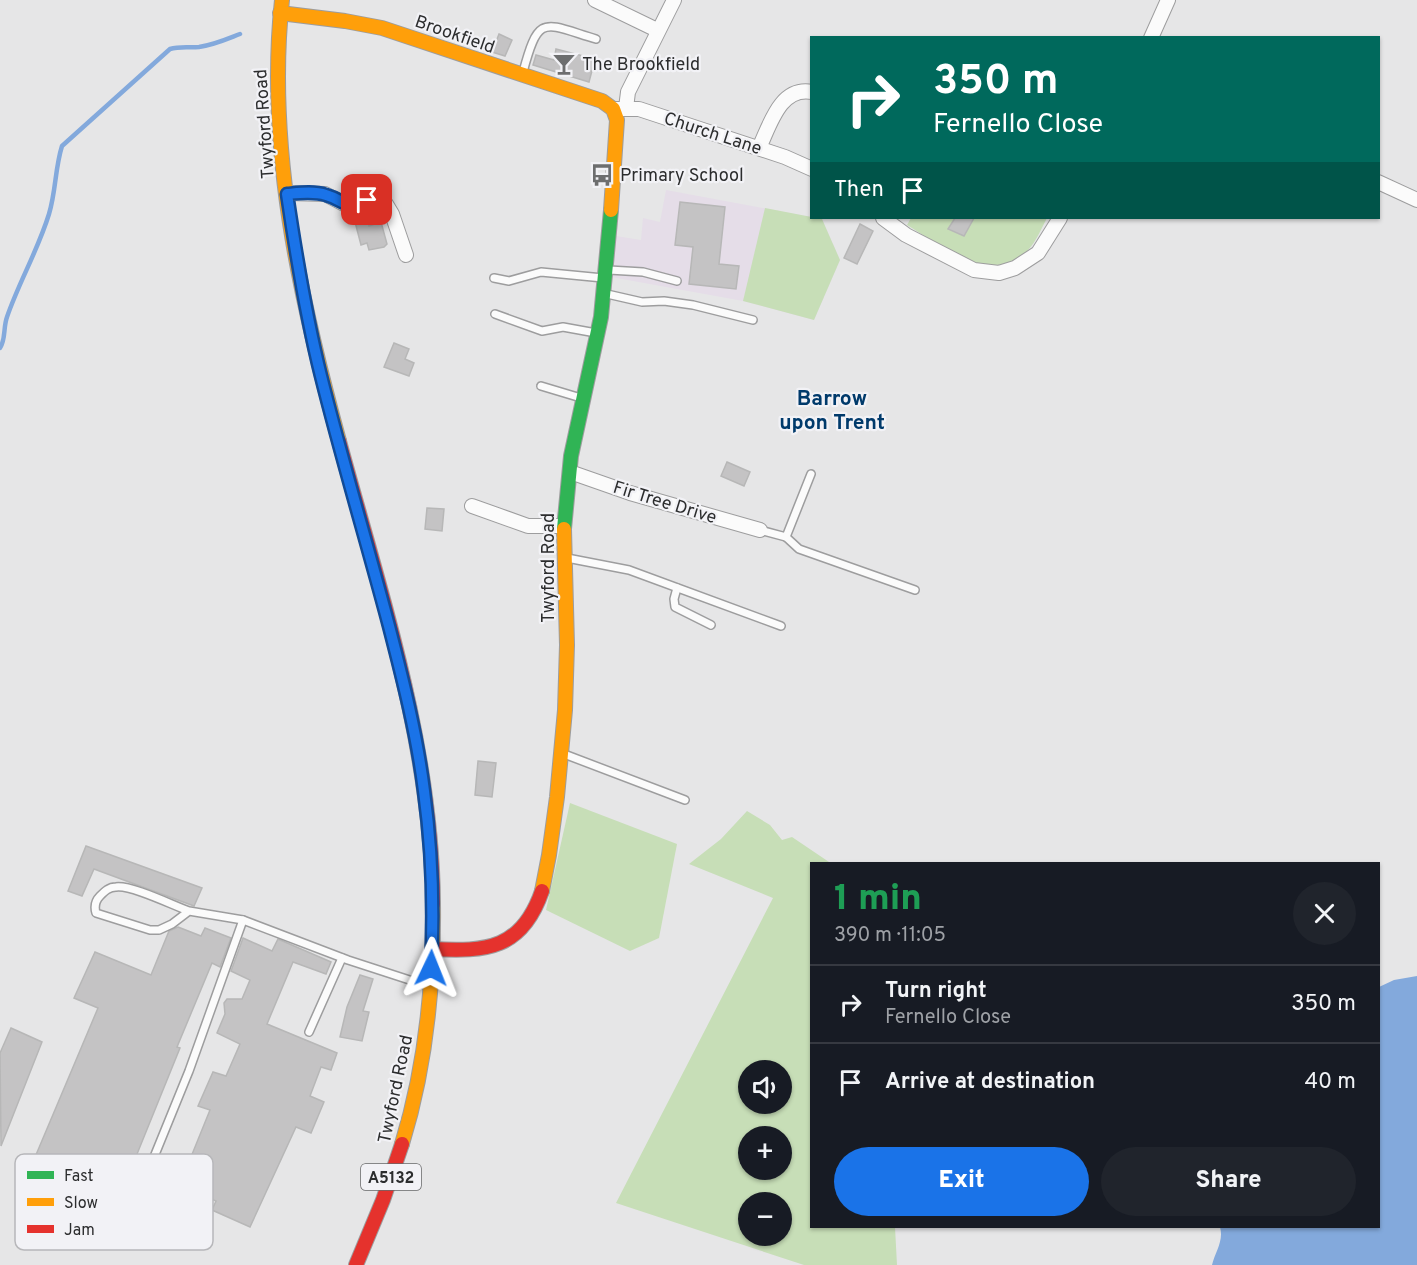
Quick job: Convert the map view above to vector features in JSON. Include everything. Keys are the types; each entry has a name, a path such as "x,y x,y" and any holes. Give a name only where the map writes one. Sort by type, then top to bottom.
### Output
{"main road":[{"name":"Brookfield","path":"281,7 382,28 620,109"},
{"name":"Twyford Road","path":"281,7 277,81 287,194 302,285 321,375 375,575 414,732 424,791 433,891 430,986 423,1057 399,1154 356,1265"},
{"name":"Twyford Road","path":"432,949 460,951 496,946 510,940 533,912 549,854 561,753 567,647 564,526 576,431 599,334 606,274 617,120 620,109"}],"street":[{"path":"595,0 657,30"},
{"path":"620,109 657,30 674,0"},
{"path":"1152,36 1167,0"},
{"path":"759,148 784,100 793,93 810,92"},
{"name":"Church Lane","path":"620,109 639,109 785,157 810,169"},
{"path":"1380,183 1417,200"},
{"path":"287,194 325,194 346,205 353,206 367,200 378,200 386,204 392,214 406,255"},
{"path":"884,219 906,235 974,270 999,273 1015,268 1038,253 1059,219"},
{"name":"Fir Tree Drive","path":"570,472 630,493 760,530"},
{"path":"472,506 528,526 564,526"}],"lane":[{"path":"522,74 531,42 542,29 550,26 596,39"},
{"path":"494,278 509,281 541,272 606,274 643,272 677,281"},
{"path":"604,293 642,302 664,301 693,305 753,320"},
{"path":"495,314 542,331 562,327 599,334"},
{"path":"541,386 585,399"},
{"path":"786,537 811,474"},
{"path":"760,530 786,537 799,549 915,590"},
{"path":"565,558 629,570 781,626"},
{"path":"677,588 674,599 675,607 711,625"},
{"path":"561,753 685,800"},
{"path":"189,911 166,928 150,930 96,913 94,906 96,900 106,890 117,886 189,911 243,920 342,958 430,986"},
{"path":"155,1154 189,1071 243,920"},
{"path":"309,1032 342,958"}],"shaded area":[{"path":"666,190 810,217 810,219 822,219 840,260 814,320 743,301 611,277 616,236 641,240 643,218 660,222"}],"green space":[{"path":"765,208 810,217 810,219 822,219 840,260 814,320 743,301"},
{"path":"910,219 1046,219 1028,250 1013,260 998,265 967,260 907,225"},
{"path":"570,803 677,844 659,938 630,951 546,910"},
{"path":"747,811 770,825 782,840 792,837 829,862 810,862 810,1228 895,1228 897,1265 804,1265 746,1246 792,1246 792,1192 738,1192 738,1243 616,1203 773,898 689,864 721,839"}],"water":[{"path":"1417,976 1417,1265 1212,1265 1220,1242 1220,1228 1380,1228 1380,987 1394,980"}],"building":[{"path":"499,34 512,40 505,56 492,52"},
{"name":"The Brookfield","path":"556,49 595,59 589,82 533,65 536,55 554,60"},
{"path":"680,202 725,207 719,264 739,266 736,289 689,284 693,247 675,245"},
{"path":"366,215 369,226 381,222 387,244 384,247 369,250 367,243 361,245 354,218"},
{"path":"954,219 973,219 964,236 948,229"},
{"path":"860,224 873,231 857,264 844,258"},
{"path":"394,343 409,349 405,359 414,363 409,376 384,367"},
{"path":"727,462 750,472 744,486 721,476"},
{"path":"427,508 444,509 442,531 425,529"},
{"path":"478,761 496,763 492,797 475,795"},
{"path":"86,846 202,888 194,906 94,869 82,896 68,891"},
{"path":"178,927 201,936 205,928 231,938 220,967 212,963 177,1047 180,1048 137,1154 36,1154 98,1008 74,998 95,952 151,975 169,931"},
{"path":"243,938 272,951 278,939 331,962 326,974 293,962 267,1024 337,1053 331,1070 321,1067 310,1096 324,1102 311,1133 296,1127 250,1227 213,1210 216,1201 213,1200 213,1154 192,1154 210,1110 198,1106 213,1072 226,1076 240,1044 217,1033 225,1014 224,1003 227,999 242,999 250,980 231,971"},
{"path":"360,975 373,979 363,1011 369,1012 362,1041 340,1037 347,1007"},
{"path":"11,1028 42,1042 1,1146 0,1053"}],"waterway":[{"path":"0,348 7,317 49,214 62,146 170,49 205,46 240,34"}],"traffic: fast":[{"path":"564,529 571,456 601,317 611,210"}],"traffic: slow":[{"path":"282,0 278,56 279,111 290,222 311,333 339,441"},
{"path":"280,13 382,28 602,101 613,109 617,120 611,210"},
{"path":"542,891 557,797 565,710 567,645 564,529"},
{"path":"402,1144 417,1085 427,1026 432,965 433,904"}],"traffic: jam":[{"path":"339,441 386,612 414,728 424,786 433,904"},
{"path":"432,949 470,949 500,943 513,936 524,925 534,910 542,891"},
{"path":"356,1265 383,1200 402,1144"}],"place":[{"name":"The Brookfield","path":"564,64"},
{"name":"Primary School","path":"602,175"}],"district":[{"name":"Barrow upon Trent","path":"832,410"}],"route":[{"path":"367,200 353,206 346,205 325,194 287,194 302,285 321,375 373,564 414,732 430,843 433,891 431,968"}]}
